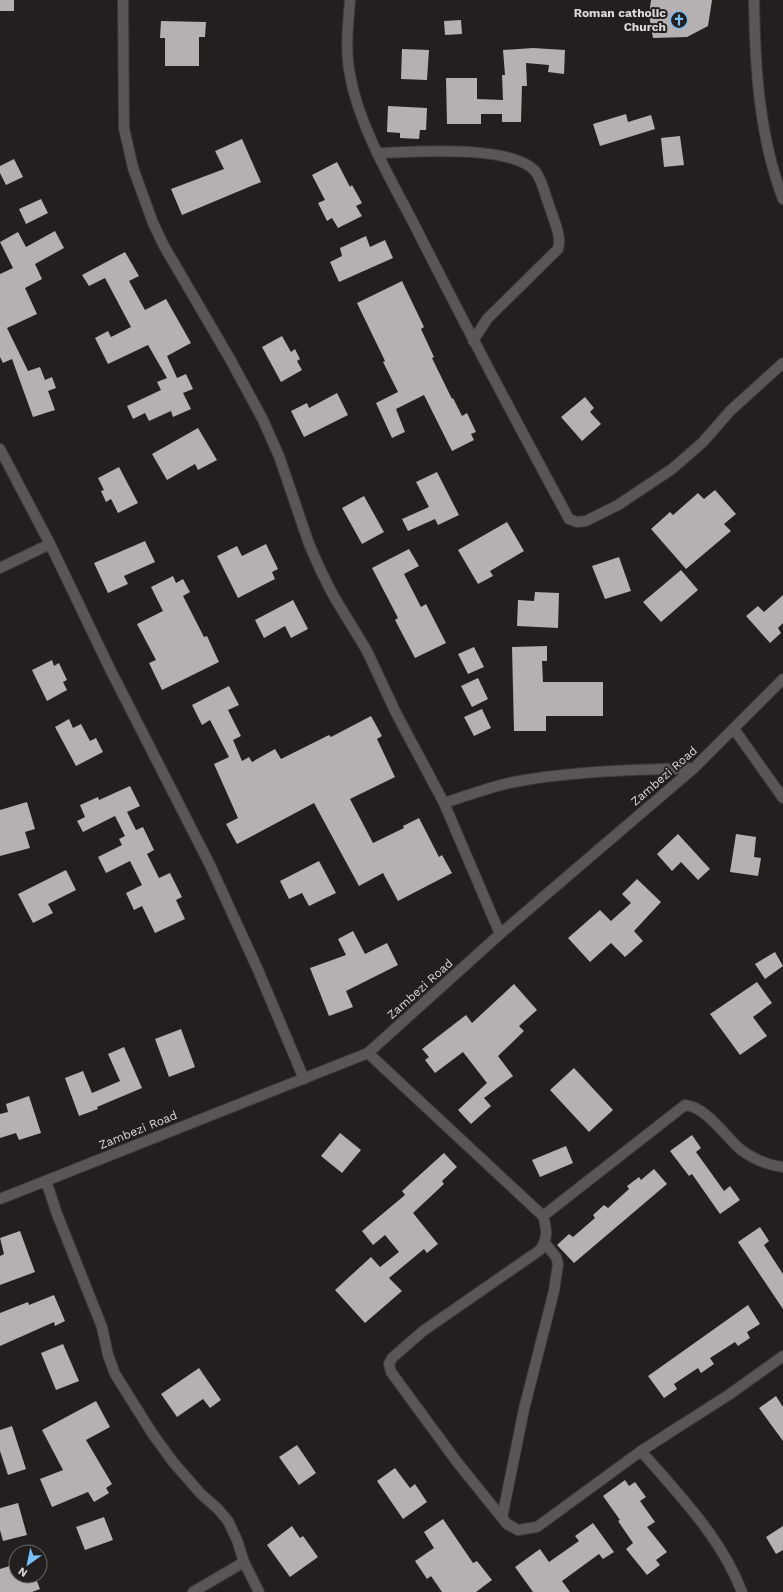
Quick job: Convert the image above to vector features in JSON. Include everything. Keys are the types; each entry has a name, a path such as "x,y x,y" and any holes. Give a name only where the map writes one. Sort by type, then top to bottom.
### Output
{"street":[{"path":"123,0 124,128 133,168 153,223 167,253 230,359 263,420 279,456 309,544 320,569 333,595 367,651 396,713 444,803 500,934"},
{"path":"350,0 347,34 349,74 356,102 377,153 473,341 570,518 577,522 586,521 618,505 672,469 703,442 730,411 783,363"},
{"path":"754,0 755,61 765,136 783,199"},
{"path":"377,153 436,150 471,151 525,162 537,173 560,237 558,249 487,319 473,341"},
{"path":"0,449 50,544 110,669 210,865 258,970 304,1079"},
{"path":"0,568 50,544"},
{"name":"Zambezi Road","path":"0,1199 368,1053 500,934 694,768 734,730 783,679"},
{"path":"734,730 783,798"},
{"path":"444,803 488,789 530,780 598,773 694,768"},
{"path":"368,1053 543,1216 547,1232 545,1243 540,1250 423,1330 392,1358 389,1364 391,1372 457,1462 507,1524 518,1530 537,1527 642,1451 730,1394 783,1356"},
{"path":"543,1216 685,1106 698,1108 741,1150 760,1162 783,1166"},
{"path":"46,1181 57,1214 102,1327 108,1355 115,1374 152,1433 173,1462 201,1494 228,1520 238,1540 244,1562 259,1592"},
{"path":"502,1518 524,1409 554,1291 558,1264 556,1258 545,1243"},
{"path":"642,1451 717,1541 736,1577 742,1592"},
{"path":"193,1592 244,1562"}],"building":[{"path":"0,0 14,0 14,11 0,11"},
{"name":"Roman catholic Church","path":"651,0 712,0 708,26 687,37 653,38 649,15"},
{"path":"461,20 462,34 445,35 444,21"},
{"path":"161,21 206,22 205,37 199,37 199,66 165,66 165,38 160,38"},
{"path":"533,48 565,50 564,74 548,72 549,65 526,63 527,86 522,86 521,122 502,122 502,114 481,114 481,124 447,124 446,78 477,78 477,99 503,100 502,75 505,75 503,50"},
{"path":"402,49 429,50 427,80 401,79"},
{"path":"388,106 427,108 426,130 420,130 419,139 400,138 400,133 387,132"},
{"path":"626,114 628,122 651,115 655,129 600,146 593,124"},
{"path":"680,136 684,165 664,167 661,138"},
{"path":"242,139 261,182 182,215 171,189 224,169 215,151"},
{"path":"14,159 23,177 6,185 0,173 0,166"},
{"path":"337,162 350,187 352,185 362,203 356,206 362,216 338,228 332,218 327,221 318,203 325,200 312,175"},
{"path":"41,199 48,213 26,224 19,209"},
{"path":"55,231 64,248 35,264 42,279 25,288 37,314 7,328 28,371 40,367 45,380 52,377 56,388 48,391 55,410 33,417 12,359 3,363 0,357 0,274 13,268 0,242 18,232 26,247"},
{"path":"366,236 370,247 385,240 393,258 339,282 330,262 342,256 340,248"},
{"path":"125,252 139,276 129,281 145,310 166,299 191,343 167,356 177,378 186,374 193,389 183,393 191,409 173,417 171,411 149,421 145,413 133,419 127,406 161,390 157,382 167,378 148,345 108,364 95,338 108,331 111,337 131,327 105,278 89,286 82,275"},
{"path":"402,281 424,327 421,329 434,357 432,358 452,399 453,398 462,416 467,413 476,432 471,434 474,440 452,451 424,395 396,409 405,432 392,438 376,403 398,392 357,303"},
{"path":"282,336 291,352 295,349 300,359 297,361 302,370 281,382 262,347"},
{"path":"337,393 348,415 304,437 291,411 307,403 309,408"},
{"path":"585,397 594,408 590,412 601,424 582,441 561,417"},
{"path":"198,428 217,460 198,470 195,464 167,480 152,454"},
{"path":"119,467 138,503 118,513 111,499 106,502 101,491 104,490 98,478"},
{"path":"437,472 459,515 438,525 435,519 408,531 402,519 429,507 416,482"},
{"path":"715,490 736,514 724,524 731,531 686,569 651,529 670,512 673,515 698,493 704,499"},
{"path":"364,496 384,532 362,544 342,508"},
{"path":"507,522 524,551 490,571 493,576 478,584 458,550"},
{"path":"145,541 155,562 124,576 128,584 108,593 94,563"},
{"path":"266,544 278,569 272,572 275,579 238,598 217,556 237,546 242,556"},
{"path":"409,549 419,566 404,574 421,607 426,604 446,643 415,658 395,620 398,618 372,568"},
{"path":"619,557 631,591 605,599 592,566"},
{"path":"681,570 698,590 661,622 643,602"},
{"path":"173,576 176,583 183,579 190,592 183,596 204,637 207,636 219,662 162,690 149,663 156,660 137,624 163,611 151,587"},
{"path":"535,592 559,593 558,628 517,626 518,600 534,601"},
{"path":"783,595 783,623 778,628 781,633 770,643 746,616 758,606 764,612"},
{"path":"293,600 308,629 291,638 285,626 264,638 255,620"},
{"path":"547,646 547,661 542,661 543,682 603,682 603,716 546,716 546,731 514,731 512,647"},
{"path":"474,647 484,667 468,674 458,654"},
{"path":"52,660 54,666 59,663 67,680 63,682 67,690 47,701 32,670"},
{"path":"478,678 488,699 472,707 461,686"},
{"path":"229,686 239,705 228,710 241,736 233,740 242,761 249,757 252,762 275,749 281,759 329,735 331,737 371,716 382,736 377,739 395,777 350,799 373,843 404,828 403,826 419,818 439,857 442,855 452,873 398,901 383,873 359,886 314,803 237,844 226,824 238,818 214,764 229,757 210,720 202,725 192,705"},
{"path":"482,709 491,728 474,736 464,717"},
{"path":"69,719 73,728 81,724 90,741 96,738 103,752 76,766 55,727"},
{"path":"130,786 140,806 127,812 136,830 143,827 154,850 147,854 159,878 170,873 182,897 176,900 185,919 155,933 142,906 134,910 126,893 142,885 130,861 106,873 98,857 122,845 119,839 125,836 115,816 83,832 77,821 85,817 80,805 98,797 99,800"},
{"path":"27,802 35,829 25,832 30,848 0,856 0,810"},
{"path":"678,834 710,869 698,880 681,862 672,871 657,854"},
{"path":"736,834 756,837 754,857 761,858 758,876 730,872"},
{"path":"319,861 336,893 309,906 302,893 289,899 280,881"},
{"path":"66,870 76,890 48,904 53,913 33,923 18,894"},
{"path":"637,879 661,902 634,931 643,941 625,957 611,943 590,962 568,938 600,910 611,921 631,903 622,894"},
{"path":"353,931 365,954 387,943 398,965 346,991 353,1007 329,1016 310,968 346,955 338,939"},
{"path":"775,952 783,966 765,979 755,964"},
{"path":"757,982 772,1003 753,1017 767,1036 740,1055 710,1014"},
{"path":"514,984 537,1010 519,1026 524,1031 498,1056 513,1076 484,1098 491,1106 471,1124 458,1110 487,1083 463,1052 435,1073 425,1060 429,1057 422,1049 466,1015 472,1023"},
{"path":"181,1029 195,1067 169,1077 155,1039"},
{"path":"124,1047 142,1088 97,1107 98,1109 79,1116 65,1078 83,1071 92,1093 120,1081 108,1054"},
{"path":"574,1068 613,1110 589,1132 550,1090"},
{"path":"29,1096 41,1133 19,1140 16,1133 0,1138 0,1114 8,1112 6,1104"},
{"path":"340,1133 361,1150 342,1173 321,1156"},
{"path":"692,1135 701,1148 696,1152 724,1191 730,1186 740,1200 720,1214 692,1174 689,1176 670,1151"},
{"path":"566,1146 573,1163 540,1177 532,1160"},
{"path":"444,1153 457,1167 442,1181 444,1184 413,1213 438,1244 427,1253 424,1249 389,1278 402,1291 365,1323 335,1290 371,1257 380,1267 399,1252 385,1235 373,1245 362,1231 405,1195 402,1191"},
{"path":"654,1169 667,1184 574,1263 557,1245 569,1234 573,1237 595,1218 593,1215 604,1205 608,1208 629,1189 627,1186 639,1177 641,1180"},
{"path":"760,1227 769,1241 764,1245 783,1274 783,1309 738,1242"},
{"path":"20,1231 35,1272 0,1285 0,1256 4,1254 0,1238"},
{"path":"54,1295 65,1321 55,1326 54,1322 0,1346 0,1313 28,1302 29,1305"},
{"path":"748,1305 760,1324 747,1332 750,1338 738,1346 735,1342 710,1358 714,1364 701,1373 698,1368 674,1384 677,1389 664,1398 648,1376"},
{"path":"63,1344 79,1381 56,1390 41,1353"},
{"path":"199,1368 221,1400 210,1408 203,1399 177,1417 161,1394"},
{"path":"776,1396 783,1407 783,1441 759,1408"},
{"path":"96,1401 110,1427 86,1440 112,1484 106,1488 109,1493 94,1502 88,1492 52,1507 40,1479 63,1470 42,1430"},
{"path":"12,1426 26,1469 8,1475 0,1451 0,1430"},
{"path":"297,1445 316,1473 299,1485 279,1457"},
{"path":"395,1468 410,1488 415,1484 427,1502 403,1519 377,1481"},
{"path":"625,1480 629,1486 635,1482 646,1497 640,1501 655,1522 647,1527 667,1552 656,1560 660,1565 647,1575 626,1549 633,1543 618,1521 620,1520 603,1496"},
{"path":"18,1503 27,1535 3,1541 0,1530 0,1508"},
{"path":"104,1517 113,1540 85,1550 76,1527"},
{"path":"443,1519 473,1563 477,1561 492,1580 476,1592 442,1592 431,1576 427,1579 415,1561 434,1548 424,1532"},
{"path":"593,1523 614,1552 603,1559 599,1554 562,1581 570,1592 533,1592 515,1567 540,1549 549,1562 579,1541 575,1536"},
{"path":"292,1526 300,1538 303,1536 318,1557 290,1577 267,1545"},
{"path":"783,1526 783,1550 776,1554 766,1537"},
{"path":"8,1566 8,1584 38,1584 40,1589 32,1592 0,1592 0,1569"}],"place":[{"name":"Roman catholic Church","path":"679,20"}]}
